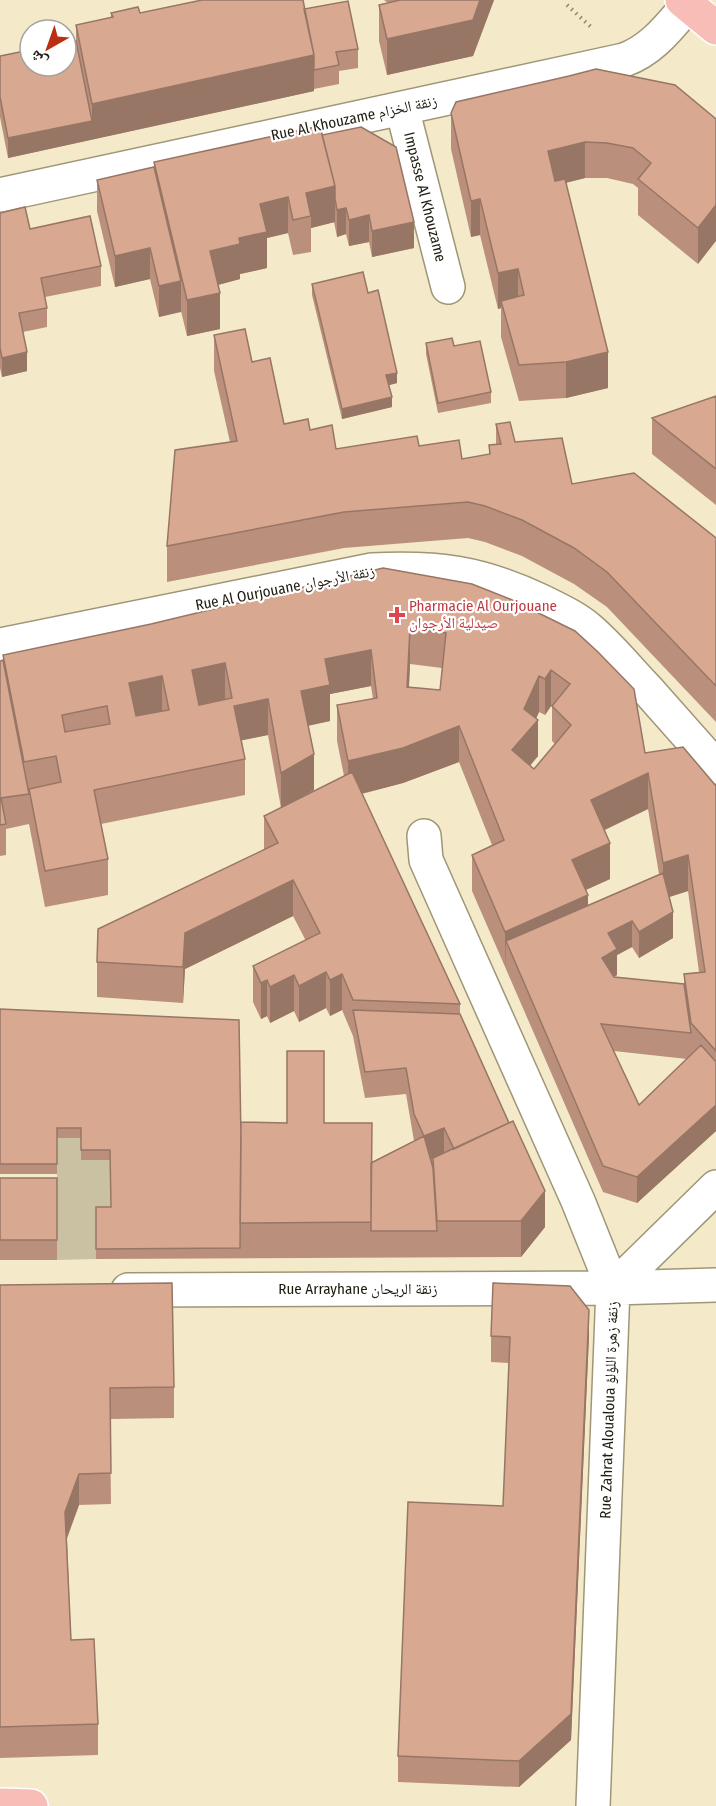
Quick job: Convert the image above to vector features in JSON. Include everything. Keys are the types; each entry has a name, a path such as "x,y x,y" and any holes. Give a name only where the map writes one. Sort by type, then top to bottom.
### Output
{"main road":[{"path":"685,2 716,28"},
{"path":"0,1805 31,1806"}],"street":[{"name":"Rue Al Khouzame زنقة الخزام","path":"0,195 629,58 642,52 663,34 685,2"},
{"name":"Impasse Al Khouzame","path":"402,108 448,286"},
{"name":"Rue Al Ourjouane زنقة الأرجوان","path":"0,645 372,570 414,568 453,572 486,579 521,592 587,627 614,653 716,767"},
{"name":"Rue Zahrat Aloualoua زنقة زهرة اللؤلؤ","path":"424,836 426,860 578,1201 614,1288 593,1806"},
{"path":"614,1288 716,1187"},
{"name":"Rue Arrayhane زنقة الريحان","path":"94,1290 614,1288 716,1285"}],"path":[{"path":"567,5 597,33"}],"shaded area":[{"path":"57,1138 81,1138 110,1160 111,1217 96,1218 96,1259 57,1260"}],"building":[{"path":"202,0 303,0 314,55 92,104 78,25 113,17 111,13 138,7 140,13"},
{"path":"400,0 480,0 473,20 387,39 379,5"},
{"path":"348,1 358,49 336,52 339,65 314,70 314,55 304,9"},
{"path":"78,51 92,121 8,138 0,97 0,56 18,52 18,78 78,78"},
{"path":"596,69 675,85 716,119 716,205 698,228 638,179 651,163 633,148 585,142 548,151 555,181 565,179 608,352 566,362 519,365 501,301 524,295 518,269 498,273 480,199 471,201 451,113 456,102"},
{"path":"320,126 335,186 306,193 311,216 293,220 288,197 260,204 267,232 239,238 240,244 210,251 220,293 187,300 154,162"},
{"path":"361,127 396,147 414,222 372,231 369,215 349,220 346,208 337,210 335,186 322,135"},
{"path":"154,167 181,281 159,286 150,248 115,256 97,180"},
{"path":"25,207 30,229 90,216 101,266 41,278 47,308 19,313 27,352 2,358 0,348 0,213"},
{"path":"363,272 368,293 378,290 397,373 386,375 392,397 342,409 312,284"},
{"path":"245,329 252,362 270,358 284,424 308,419 310,430 332,425 336,449 417,436 419,446 459,440 462,459 490,454 489,445 501,444 496,424 510,422 515,442 562,438 572,484 634,473 716,538 716,686 607,572 574,548 522,520 485,506 468,502 344,512 167,546 175,450 237,441 214,335"},
{"path":"452,338 454,346 480,341 491,392 438,403 426,343"},
{"path":"716,396 716,469 652,418"},
{"path":"383,568 472,584 510,599 575,631 634,689 645,753 683,747 716,786 716,1051 691,1023 684,974 705,972 688,855 663,863 648,773 591,800 610,843 572,860 588,895 505,932 472,855 504,840 459,726 403,748 348,761 337,705 377,698 371,650 325,659 330,685 301,691 314,754 281,773 268,699 234,706 245,759 94,790 108,859 45,871 29,789 61,782 56,756 24,762 3,655 151,624","holes":["410,628 446,633 440,690 407,687","225,663 232,698 199,705 192,670","551,670 570,684 552,706 571,725 534,769 512,750 538,720 524,709 539,676 545,679","162,676 169,710 136,716 129,683","107,706 110,724 65,732 62,715"]},
{"path":"3,660 29,794 1,798 6,824 0,825 0,661"},
{"path":"352,772 460,1004 353,1000 342,974 330,980 326,972 299,986 294,975 270,987 267,980 261,983 253,966 320,933 293,880 185,933 183,967 97,962 98,929 278,843 264,816"},
{"path":"663,873 673,912 639,932 632,921 608,933 617,949 602,958 614,977 684,984 691,1033 601,1024 639,1105 701,1045 716,1062 716,1105 637,1177 603,1166 506,941"},
{"path":"0,1009 239,1020 240,1248 96,1249 96,1207 111,1207 110,1150 81,1150 81,1128 57,1128 57,1164 0,1164"},
{"path":"353,1010 460,1014 509,1123 454,1149 444,1128 424,1136 414,1114 406,1068 365,1072"},
{"path":"287,1051 324,1051 324,1123 372,1123 371,1222 240,1223 241,1122 287,1123"},
{"path":"513,1121 545,1191 521,1221 437,1221 433,1158"},
{"path":"424,1136 433,1168 437,1231 371,1231 371,1163"},
{"path":"0,1178 57,1178 57,1240 0,1240"},
{"path":"172,1283 174,1387 110,1388 111,1473 79,1474 65,1512 71,1640 94,1639 98,1724 0,1727 0,1285"},
{"path":"493,1283 570,1286 589,1310 571,1714 519,1761 398,1756 408,1502 503,1506 510,1337 491,1336"}],"place":[{"name":"Pharmacie Al Ourjouane صيدلية الأرجوان","path":"397,615"}]}
